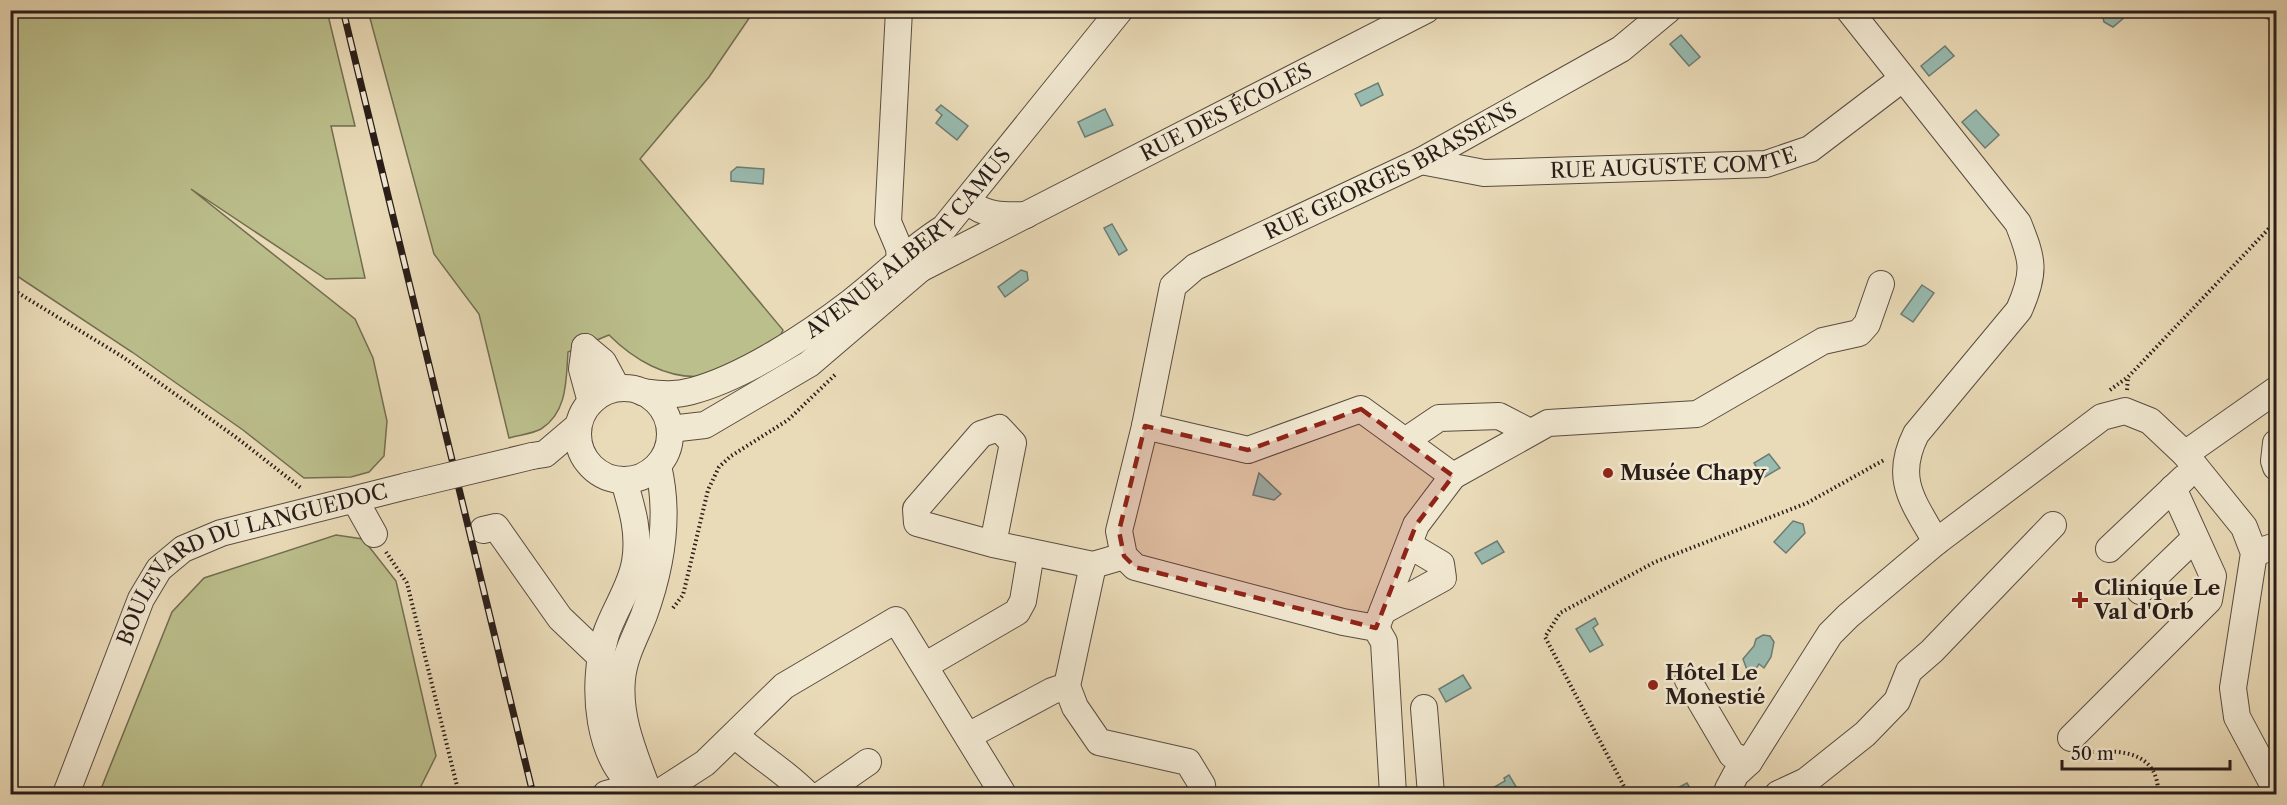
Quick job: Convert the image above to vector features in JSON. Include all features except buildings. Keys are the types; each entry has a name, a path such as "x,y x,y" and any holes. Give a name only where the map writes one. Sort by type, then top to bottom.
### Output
{"street":[{"path":"899,10 924,231"},
{"name":"AVENUE ALBERT CAMUS","path":"630,390 669,395 692,391 755,365 910,265 924,231 968,201 1120,10"},
{"name":"RUE DES ÉCOLES","path":"910,265 973,244 1426,10"},
{"name":"RUE GEORGES BRASSENS","path":"1124,556 1119,531 1145,426 1173,286 1195,267 1421,161 1621,49 1668,10"},
{"path":"1849,10 2018,223 2031,255 2030,286 2019,310 1916,434 1907,451 1906,488 1936,542"},
{"name":"RUE AUGUSTE COMTE","path":"1421,161 1484,173 1766,164 1810,149 1902,79"},
{"name":"RUE DES ÉCOLES","path":"968,201 976,209 1000,216 1026,215"},
{"path":"670,429 705,425 809,364 910,265 899,248 924,231 973,244"},
{"path":"1393,795 1384,642 1380,619 1416,525 1453,476 1548,423 1697,414 1823,341 1859,333 1867,324 1881,284"},
{"path":"538,455 570,463 588,464 610,479 624,481 642,477 658,466 668,448 670,429 665,413 656,401 630,390 585,347 582,369 591,402"},
{"path":"588,464 578,439 578,426 591,402 603,393 630,390"},
{"path":"2109,549 2173,488 2190,461 2277,390"},
{"path":"1145,426 1248,450 1361,409 1453,476"},
{"path":"1738,793 1736,774 1749,762 1830,634 1848,616 1936,542 2102,417 2125,411 2150,421 2190,461 2265,550 2233,688 2237,717 2270,765 2277,790"},
{"path":"1405,441 1438,418 1499,416 1530,432"},
{"name":"BOULEVARD DU LANGUEDOC","path":"66,795 141,599 159,569 183,549 221,533 538,455 578,426"},
{"path":"993,544 1013,443 999,428 981,434 916,509 916,523 993,544 1031,554 1093,565 1124,556 1135,567 1343,622 1380,619 1443,578 1441,564 1408,545"},
{"path":"2277,443 2274,461 2277,467"},
{"path":"642,792 627,735 622,705 622,679 626,657 644,615 660,562 662,482 658,466"},
{"path":"624,481 638,540 635,565 607,633 601,657 599,700 606,741 619,772 642,792"},
{"path":"2071,738 2209,600 2213,576 2194,539 2173,488"},
{"path":"355,500 374,534"},
{"path":"1778,795 1812,788 1897,701 1909,671 1932,651 2053,525"},
{"path":"483,530 496,527 560,618 601,657"},
{"path":"2140,591 2194,539"},
{"path":"926,665 1017,612 1023,601 1031,554"},
{"path":"1093,565 1067,686 1075,707 1099,742 1188,762 1203,785 1203,795"},
{"path":"657,795 705,763 784,686 896,620 926,665 1003,795"},
{"path":"1688,680 1732,755 1749,762"},
{"path":"968,736 1052,691 1067,686"},
{"path":"1424,708 1431,795"},
{"path":"735,735 758,756 791,778 807,795"},
{"path":"822,795 868,762"},
{"path":"606,795 642,792"}],"path":[{"path":"2125,411 2128,377 2277,221"},
{"path":"10,288 123,357 237,438 302,489 330,506"},
{"path":"644,615 665,618 683,595 708,490 719,467 731,456 788,420 840,370"},
{"path":"1628,795 1545,637 1560,613 1655,562 1807,503 1873,465 1907,451"},
{"path":"374,534 407,583 459,795"},
{"path":"2071,738 2084,752 2117,752 2148,763 2155,770 2158,795"}],"highlighted area":[{"path":"1361,409 1453,476 1416,525 1376,628 1135,567 1124,556 1119,531 1145,426 1248,450"}],"green space":[{"path":"10,11 327,11 355,126 331,126 365,278 326,279 191,189 355,319 373,358 387,421 384,456 369,472 351,477 304,478 243,430 132,352 11,272"},
{"path":"368,11 754,11 709,77 640,159 783,330 779,339 710,374 690,376 664,371 640,360 609,335 568,352 564,394 550,422 537,431 509,438 479,314 434,254"},
{"path":"336,535 363,539 396,581 436,756 417,794 99,794 172,612 204,578"}],"water":[{"path":"2106,10 2132,11 2113,27 2104,22 2102,14"},
{"path":"2256,11 2276,11 2276,23 2255,13"},
{"path":"1681,35 1700,57 1689,66 1670,44"},
{"path":"1945,46 1954,56 1929,76 1921,66"},
{"path":"1378,83 1383,95 1361,106 1355,94"},
{"path":"941,105 968,126 957,140 936,123 942,115 936,110"},
{"path":"1105,109 1113,125 1085,137 1078,122"},
{"path":"1976,110 1999,135 1985,148 1962,122"},
{"path":"737,167 764,169 763,184 731,181 731,172"},
{"path":"1112,224 1127,250 1119,255 1104,228"},
{"path":"1021,270 1027,272 1028,280 1005,297 998,287"},
{"path":"1922,285 1934,293 1913,322 1901,314"},
{"path":"1769,454 1780,468 1763,478 1754,463"},
{"path":"1259,473 1281,494 1274,500 1253,495"},
{"path":"1793,521 1803,524 1805,533 1786,553 1774,542"},
{"path":"1497,541 1504,552 1482,564 1475,553"},
{"path":"1595,618 1598,624 1593,628 1603,645 1590,652 1576,629"},
{"path":"1763,635 1770,636 1774,642 1771,657 1764,668 1759,664 1755,670 1747,670 1743,659 1754,646 1756,639"},
{"path":"1463,675 1471,688 1446,702 1439,689"},
{"path":"1509,775 1518,790 1510,794 1484,793 1505,781 1504,778"},
{"path":"1687,783 1693,793 1666,794"}],"railway":[{"path":"343,10 533,794"}],"place":[{"name":"Musée Chapy","path":"1608,473"},
{"name":"Clinique Le Val d'Orb","path":"2080,600"},
{"name":"Hôtel Le Monestié","path":"1653,685"}]}
